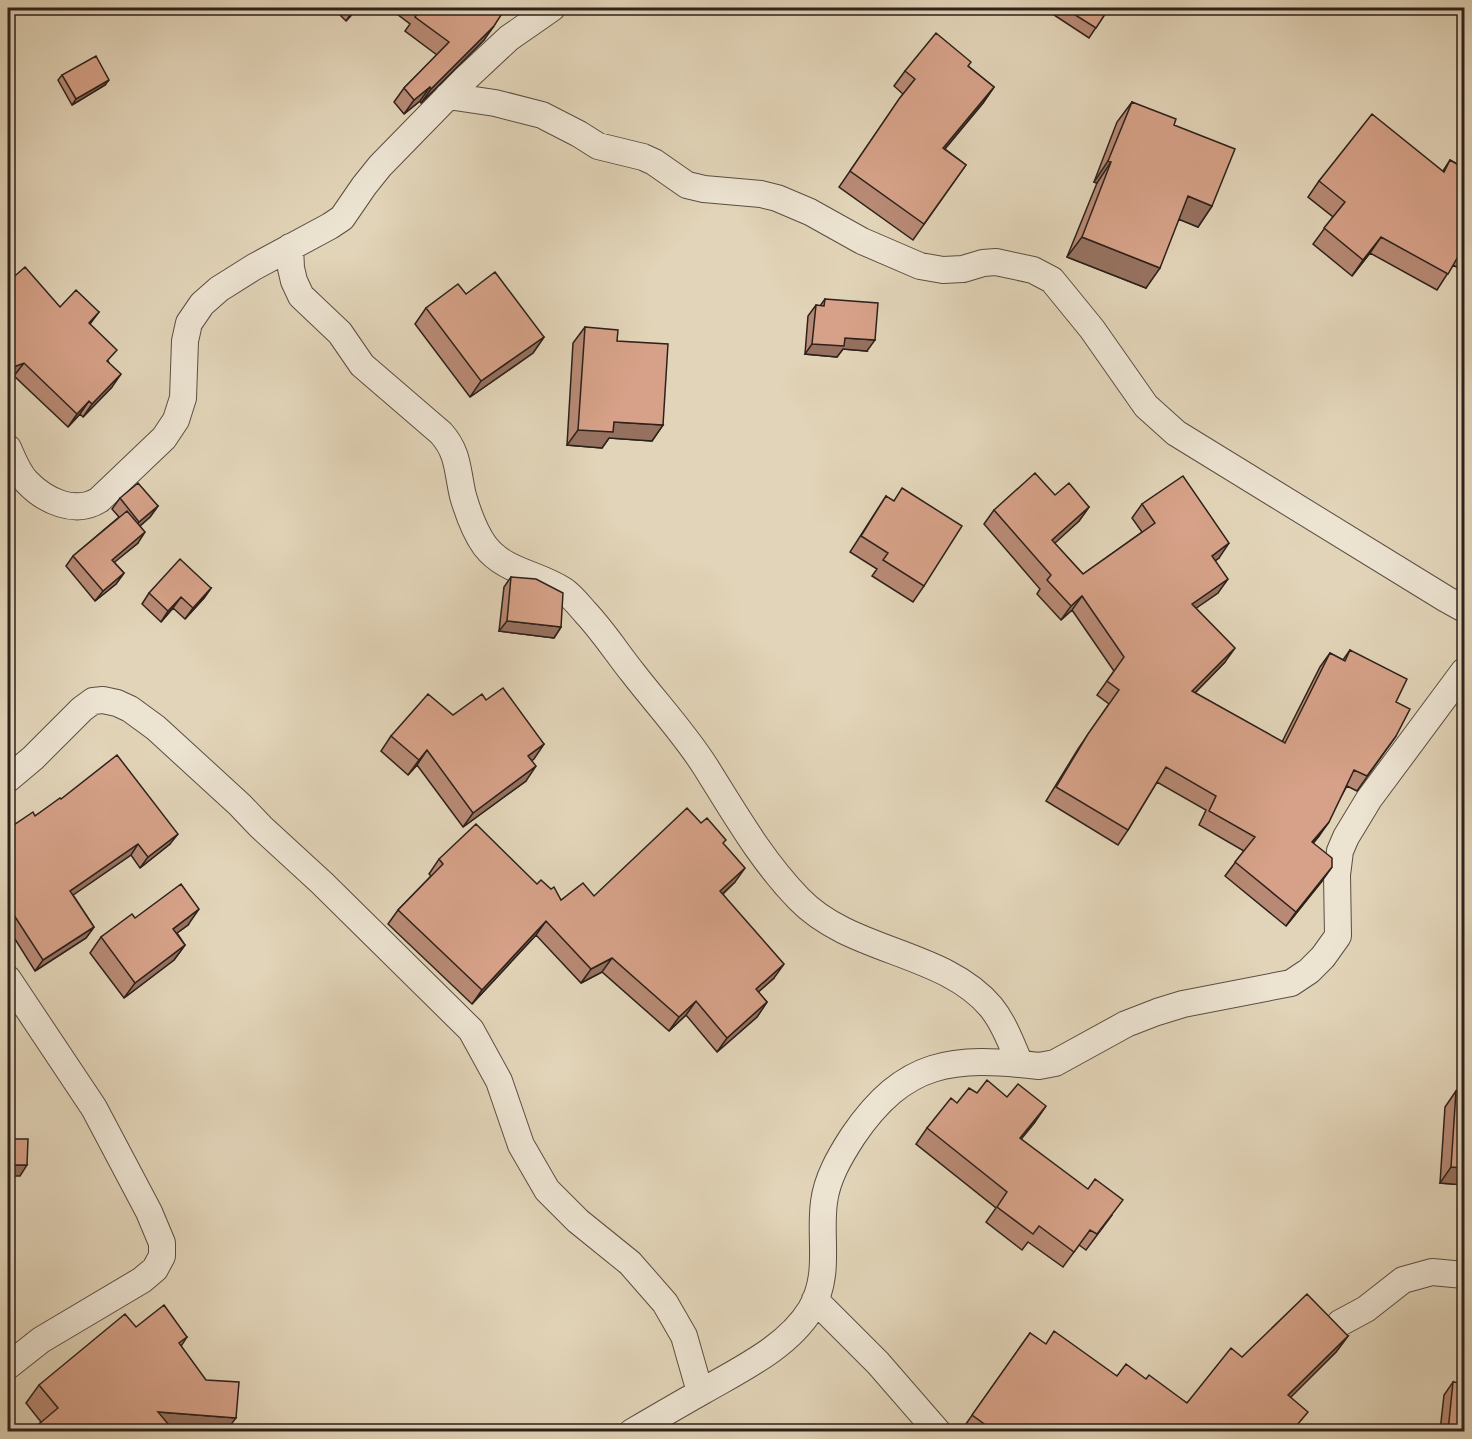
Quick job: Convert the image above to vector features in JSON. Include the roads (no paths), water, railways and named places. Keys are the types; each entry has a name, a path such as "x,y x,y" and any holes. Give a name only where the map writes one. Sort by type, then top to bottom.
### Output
{"street":[{"path":"8,448 26,481 54,501 75,507 92,504 99,500 164,438 176,420 183,398 184,341 189,323 202,304 219,289 342,218 380,166 448,96 509,38 552,8"},
{"path":"448,96 495,103 542,115 598,146 654,162 687,185 777,198 810,212 862,241 920,266 943,270 963,269 996,262 1033,270 1052,280 1092,328 1146,406 1176,434 1464,609"},
{"path":"290,247 292,275 301,296 340,333 362,366 441,433 452,447 471,523 485,546 505,565 564,591 587,614 646,690 668,714 706,767 751,840 797,897 826,922 935,969 977,993 993,1009 1020,1064"},
{"path":"632,1431 738,1371 787,1337 809,1311 820,1292 823,1273 823,1204 826,1187 833,1170 849,1143 878,1104 917,1074 948,1065 975,1062 1039,1066 1055,1063 1126,1024 1157,1012 1183,1004 1291,983 1309,971 1323,957 1338,936 1337,875 1340,851 1349,831 1369,799 1464,671"},
{"path":"8,779 93,701 103,700 117,703 130,709 156,728 240,804 471,1030 499,1081 521,1145 547,1190 578,1221 630,1263 665,1303 684,1336 700,1392"},
{"path":"8,980 94,1108 145,1204 163,1250 155,1269 142,1280 42,1340 8,1366"},
{"path":"1340,1323 1366,1309 1403,1280 1432,1272 1464,1275"},
{"path":"815,1300 878,1363 938,1431"}]}
